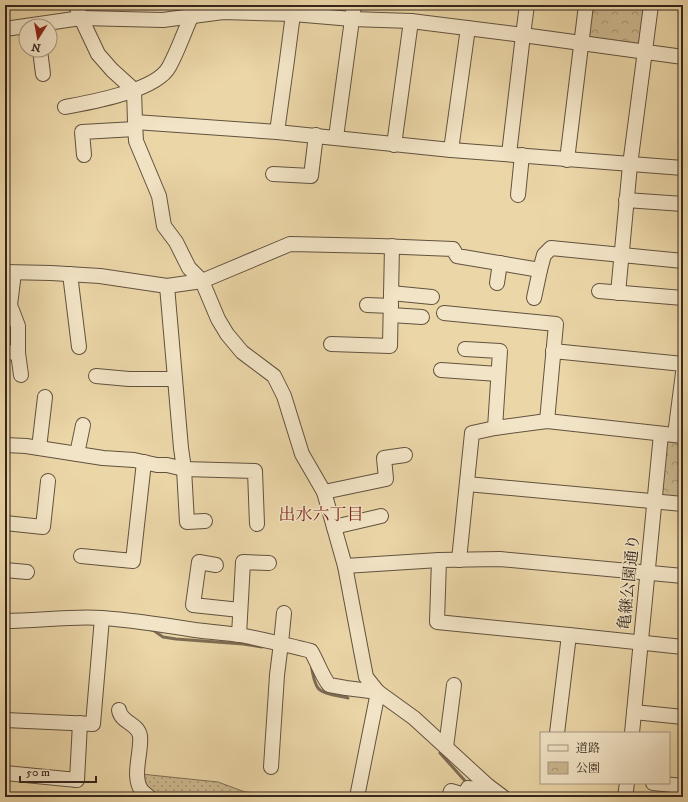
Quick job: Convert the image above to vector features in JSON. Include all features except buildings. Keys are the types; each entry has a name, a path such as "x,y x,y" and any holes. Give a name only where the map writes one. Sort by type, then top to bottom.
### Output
{"street":[{"path":"76,5 98,54 112,70 134,90 136,142 158,196 164,226 176,242 190,268 202,281 218,319 227,334 242,352 274,376 284,396 302,454 324,492 345,566 366,677 378,692 414,718 498,794"},
{"path":"518,195 516,155 523,35 527,5"},
{"path":"566,160 586,5"},
{"path":"618,293 630,164 651,5"},
{"path":"66,107 98,101 134,90 158,78 168,68 194,11"},
{"path":"58,22 81,18 163,20 194,11 293,14 353,12 411,21 582,42 683,57"},
{"path":"336,138 353,12"},
{"path":"277,132 293,14"},
{"path":"394,145 411,21"},
{"path":"5,29 18,27"},
{"path":"451,150 468,28"},
{"path":"41,58 43,74"},
{"path":"84,155 82,132 135,125 277,132 394,145 566,160 683,168"},
{"path":"272,174 311,176 316,136"},
{"path":"626,200 683,204"},
{"path":"21,375 12,352 18,326 10,305 10,272 100,276 167,286 202,281 290,244 453,249 457,256 540,270"},
{"path":"331,344 390,346 392,246"},
{"path":"534,298 544,255 551,248 683,261"},
{"path":"497,282 500,263"},
{"path":"70,274 79,347"},
{"path":"167,286 184,468 186,522 205,521"},
{"path":"599,291 683,298"},
{"path":"366,305 391,304 432,297"},
{"path":"391,304 422,317"},
{"path":"444,313 556,324 547,421"},
{"path":"465,349 500,351 494,428"},
{"path":"554,351 683,364"},
{"path":"440,370 498,374"},
{"path":"459,560 472,433 494,428 547,421 679,436 683,373"},
{"path":"96,376 128,379 175,379"},
{"path":"39,448 45,398"},
{"path":"78,454 83,425"},
{"name":"亀継公園通り","path":"632,732 661,434"},
{"path":"5,445 39,448 103,458 134,460 157,465 184,468 255,471 257,524"},
{"path":"324,492 386,479 384,458 405,455"},
{"path":"81,556 133,561 144,462"},
{"path":"5,523 43,527 48,481"},
{"path":"467,484 683,504"},
{"path":"334,527 381,516"},
{"path":"345,566 439,560 500,559 683,576"},
{"path":"439,560 437,622 683,647"},
{"path":"216,565 199,562 193,605 240,610"},
{"path":"239,635 243,562 269,563"},
{"path":"5,570 27,572"},
{"path":"271,767 277,675 284,613"},
{"path":"5,621 102,618 239,635 281,643 311,651 318,663 322,676 330,685 378,692"},
{"path":"5,720 93,724 102,618"},
{"path":"557,732 568,636"},
{"path":"446,747 454,685"},
{"path":"357,797 378,692"},
{"path":"119,710 120,715 136,727 140,734 137,776 138,785 149,797"},
{"path":"634,712 683,717"},
{"path":"5,773 77,780 80,723"},
{"path":"625,797 626,784"},
{"path":"663,784 683,786"},
{"path":"450,797 451,791 465,794 468,788 498,794"}],"green space":[{"path":"591,5 649,5 643,49 586,39"},
{"path":"664,437 683,439 683,501 657,499"},
{"path":"141,774 218,782 245,792 307,797 158,797 144,786"}],"waterway":[{"path":"151,630 163,637 176,639 243,644 262,647"},
{"path":"311,663 315,682 322,692 348,698"},
{"path":"440,753 466,782 469,782"}],"district":[{"name":"出水六丁目","path":"321,515"}]}
